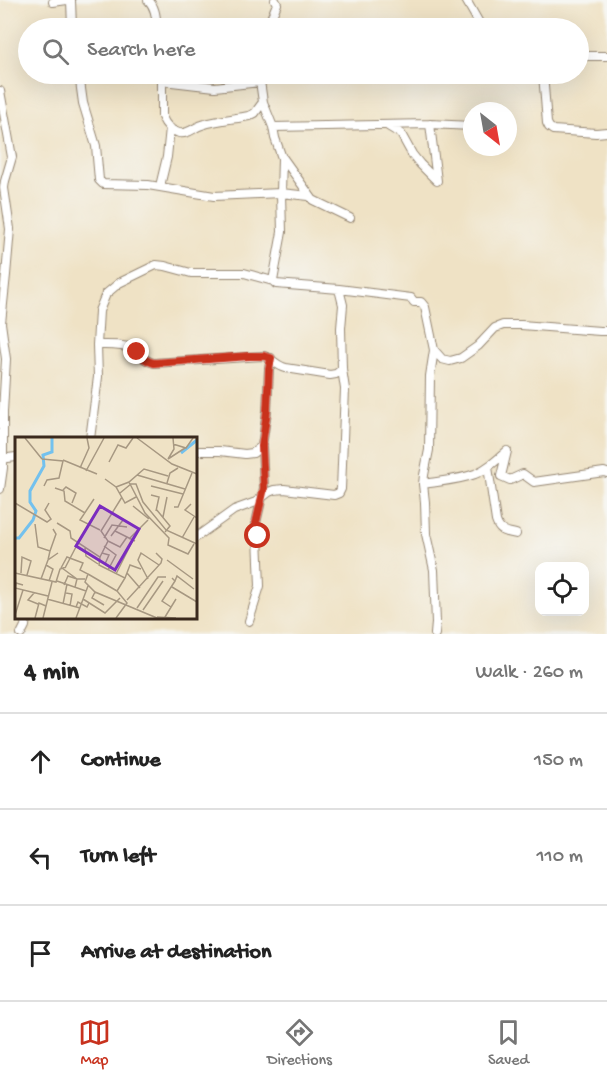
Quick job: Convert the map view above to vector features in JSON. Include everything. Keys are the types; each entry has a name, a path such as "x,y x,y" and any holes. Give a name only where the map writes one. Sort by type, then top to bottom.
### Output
{"street":[{"path":"53,2 69,0 71,18"},
{"path":"148,0 151,2 156,18"},
{"path":"271,18 277,4 275,0"},
{"path":"466,0 476,18"},
{"path":"589,56 607,56"},
{"path":"80,84 83,103 96,146 99,180 103,184 148,185 214,196 281,193 309,196"},
{"path":"163,84 162,117 170,128 181,133 202,124 249,116 255,113 263,102"},
{"path":"199,84 215,87 230,84"},
{"path":"260,84 263,102 282,158 313,200 350,218"},
{"path":"544,84 549,128 607,132"},
{"path":"0,94 12,157 4,188 10,228 1,323 6,359 0,489"},
{"path":"0,120 3,130 0,131"},
{"path":"273,127 430,124 463,126"},
{"path":"387,125 401,134 412,154 437,181 430,124"},
{"path":"161,182 167,157 170,128"},
{"path":"273,281 282,232 282,158"},
{"path":"90,437 98,377 99,311 106,294 119,283 156,265 191,273 244,273 273,281 276,284 339,289 411,298 414,302 421,302 425,307 434,350 430,376 429,450 423,484 426,534 434,570 435,634"},
{"path":"196,537 234,510 256,502 274,490 284,489 334,495 339,493 345,389 341,328 343,305 339,289"},
{"path":"434,350 442,359 450,361 461,358 478,346 495,328 503,325 607,331"},
{"path":"97,345 121,345 131,348 147,361 154,363 264,356 271,358 280,367 286,369 330,375 342,369"},
{"path":"249,621 260,586 256,523 264,488 262,446 271,358"},
{"path":"196,451 245,454 253,453 262,446"},
{"path":"423,484 477,474 507,451 501,477 510,480 523,474 534,482 607,473"},
{"path":"488,467 498,528 516,534"},
{"path":"21,634 26,619"}],"route":[{"path":"137,352 147,361 154,363 250,356 271,358 262,446 264,488 256,523 258,536"}]}
